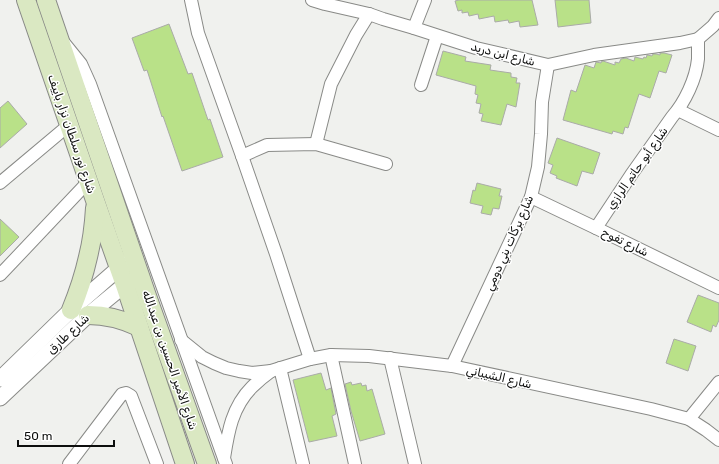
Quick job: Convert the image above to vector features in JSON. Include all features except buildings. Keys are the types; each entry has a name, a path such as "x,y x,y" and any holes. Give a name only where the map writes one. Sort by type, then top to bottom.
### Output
{"main road":[{"name":"شارع نور سلطان نزار باييف","path":"26,0 119,268"},
{"name":"شارع نور سلطان نزار باييف","path":"46,0 134,256"},
{"path":"96,203 93,231 81,284 80,313 115,318 130,322 139,327"},
{"name":"شارع الأمير الحسين بن عبدالله","path":"134,256 147,296 219,462"},
{"name":"شارع الأمير الحسين بن عبدالله","path":"119,268 185,464"}],"street":[{"path":"191,0 198,33 276,254 310,358"},
{"name":"شارع ابن دريد","path":"312,0 349,5 383,19 476,48 548,65 594,55 680,43 698,39"},
{"path":"414,28 424,0"},
{"path":"316,144 331,84 356,35 369,14"},
{"path":"698,39 713,26 719,18"},
{"path":"421,85 437,36"},
{"path":"58,37 81,64 88,79 181,340 219,462"},
{"name":"شارع أبو حاتم الرازي","path":"596,228 631,175 678,110 693,78 698,60 698,39"},
{"name":"شارع بركات بني دومي","path":"452,366 531,197 538,167 542,102 548,65"},
{"path":"678,110 719,130"},
{"path":"0,183 69,125"},
{"path":"242,156 267,145 316,144 386,164"},
{"path":"0,275 88,182"},
{"name":"شارع تفوح","path":"531,197 719,288"},
{"name":"شارع طارق","path":"0,398 80,313 119,268 134,256"},
{"name":"شارع طارق","path":"0,379 80,313 125,285 139,273"},
{"name":"شارع الشيباني","path":"181,340 202,357 214,363 226,368 252,373 276,369 310,358 331,355 369,356 452,366 651,409 689,420 719,440"},
{"path":"331,355 355,464"},
{"path":"390,358 415,464"},
{"path":"276,369 303,464"},
{"name":"شارع الشيباني","path":"219,462 230,425 239,404 252,387 276,369"},
{"path":"689,420 719,382"},
{"path":"69,464 122,394 126,393 131,396 158,464"}]}
